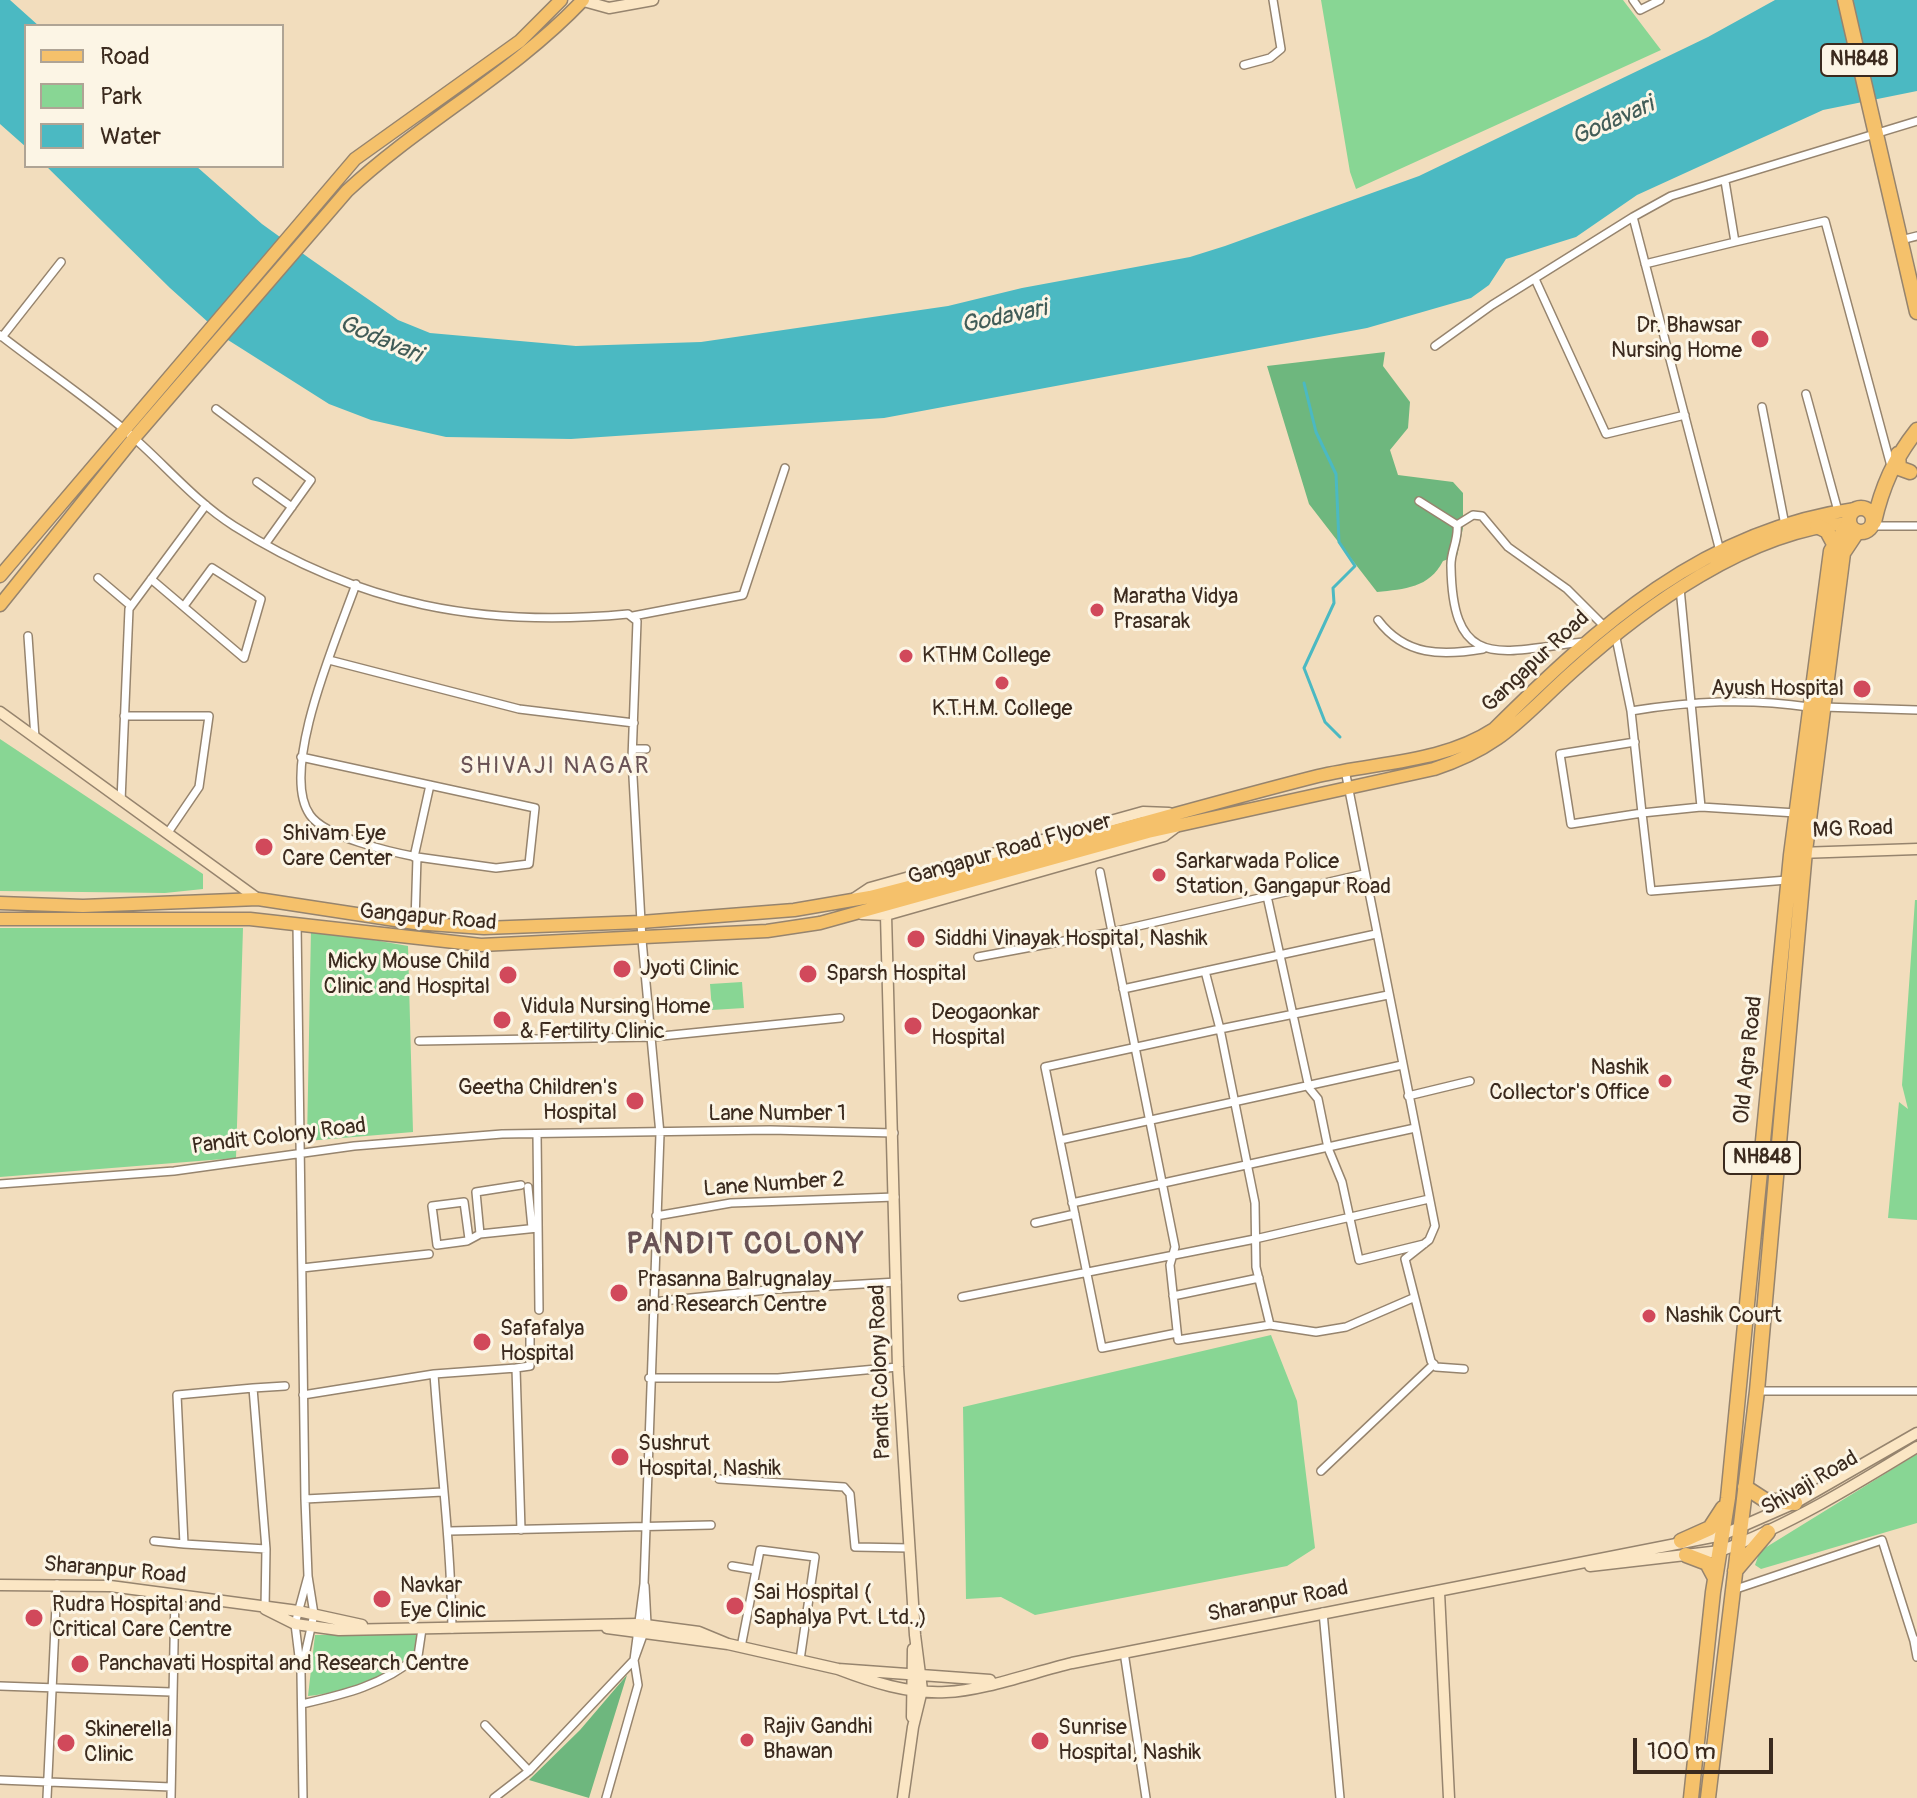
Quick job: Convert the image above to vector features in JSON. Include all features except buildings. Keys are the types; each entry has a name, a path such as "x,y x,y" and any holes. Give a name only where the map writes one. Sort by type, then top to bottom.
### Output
{"highway":[{"name":"NH848","path":"1845,0 1917,312"},
{"path":"1873,524 1867,509 1854,521 1865,532 1873,524 1882,489 1895,461 1917,430"},
{"path":"1895,461 1899,468 1913,472"},
{"name":"Old Agra Road","path":"1708,1798 1757,1391 1798,853 1834,544 1882,489"},
{"name":"Old Agra Road","path":"1691,1798 1715,1578 1728,1498 1790,880 1798,853 1796,813 1843,553 1854,521"},
{"path":"1817,526 1827,531 1834,544"},
{"path":"1745,1487 1765,1500 1795,1503"},
{"path":"1715,1578 1707,1563 1683,1548 1715,1523 1728,1498"},
{"path":"1733,1574 1768,1532"}],"main road":[{"path":"0,605 194,350 355,159 520,41 561,0"},
{"path":"0,576 129,434 208,354 322,218 374,166 543,40 582,0 609,8 653,0"},
{"path":"1882,489 1913,472"},
{"name":"Gangapur Road","path":"1180,818 1345,770 1445,752 1475,741 1494,729 1607,622 1684,568 1785,525 1838,511 1854,521"},
{"name":"Gangapur Road","path":"1180,818 1434,769 1482,750 1511,731 1616,635 1680,588 1723,564 1817,526 1854,521"},
{"path":"0,712 258,899"},
{"path":"850,908 870,888 1143,812 1180,818"},
{"path":"850,908 877,907 1164,836 1180,818"},
{"name":"Gangapur Road Flyover","path":"850,908 877,907 1180,818"},
{"name":"MG Road","path":"1798,853 1917,849"},
{"name":"Gangapur Road","path":"0,903 83,906 258,899 415,923 484,928 641,922 850,908"},
{"name":"Pandit Colony Road","path":"877,907 894,1133 898,1367 916,1662 913,1727 903,1798"},
{"name":"Gangapur Road","path":"0,919 250,919 481,945 642,940 767,931 850,908"},
{"name":"Shivaji Road","path":"1722,1535 1795,1503 1917,1433"},
{"name":"Shivaji Road","path":"1720,1551 1768,1532 1917,1447"},
{"name":"Sharanpur Road","path":"838,1669 873,1683 895,1687 939,1692 971,1689 1124,1652 1323,1612 1683,1548 1722,1535"},
{"name":"Sharanpur Road","path":"1683,1548 1720,1551"},
{"name":"Sharanpur Road","path":"3,1583 57,1584 175,1594 265,1609 298,1611 371,1628"},
{"path":"1439,1592 1449,1798"},
{"name":"Sharanpur Road","path":"265,1609 295,1624 312,1627 452,1629 604,1626 699,1632 728,1644 838,1669 1000,1680"},
{"path":"895,1674 916,1662 937,1677"},
{"path":"895,1687 915,1704 939,1692"}],"street":[{"path":"1244,65 1270,58 1281,49 1273,0"},
{"path":"1633,0 1640,10 1660,0"},
{"path":"1435,346 1535,279 1671,196 1725,181 1873,127 1917,121"},
{"path":"1725,181 1735,242"},
{"path":"1633,217 1723,564"},
{"path":"1645,264 1825,221 1895,461"},
{"path":"1901,240 1917,236"},
{"path":"61,262 1,336 129,434 206,505 234,526 305,564 356,584 449,613 528,620 633,616 743,595 785,468"},
{"path":"1535,279 1606,434 1685,415"},
{"path":"1806,394 1838,511"},
{"path":"1762,407 1785,525"},
{"path":"216,409 311,480 266,543"},
{"path":"257,482 292,507"},
{"path":"1419,501 1457,525 1459,536 1451,557 1456,609 1464,634 1472,644 1484,649"},
{"path":"121,801 131,606 206,505"},
{"path":"1457,525 1473,515 1482,516 1508,547 1567,589 1607,622 1616,635 1631,711 1651,891 1790,880"},
{"path":"1873,524 1917,526"},
{"path":"151,579 244,658 261,599 212,568 184,606"},
{"path":"98,578 131,606"},
{"path":"301,757 535,808 529,864 496,868 416,857 327,829 310,816 304,801 301,757 329,660 356,584"},
{"path":"1680,588 1701,807"},
{"path":"606,1798 638,1685 634,1660 642,1628 660,1134 641,922 633,749 638,630 633,616"},
{"path":"1378,620 1391,636 1424,652 1452,654 1583,642"},
{"path":"28,636 35,738"},
{"path":"329,660 519,709 634,723"},
{"path":"1631,711 1690,701 1742,700 1817,707 1917,710"},
{"path":"124,716 209,716 199,787 166,835"},
{"path":"1635,742 1560,754 1571,824 1701,807 1796,813"},
{"path":"633,749 646,749"},
{"path":"1345,770 1435,1226 1426,1243 1405,1259 1413,1298 1434,1364"},
{"path":"415,923 416,857 430,785"},
{"path":"1100,872 1175,1247 1170,1265 1178,1340 1270,1325 1316,1332 1346,1327 1413,1298"},
{"path":"978,957 1112,932 1364,874"},
{"path":"1267,896 1309,1088 1318,1099 1328,1148 1342,1182 1347,1218 1359,1260 1426,1243"},
{"path":"297,924 305,1499 308,1576 314,1614 301,1673"},
{"path":"1123,989 1376,934"},
{"path":"1205,971 1220,1029 1255,1203 1259,1278 1270,1325"},
{"path":"1177,1333 1102,1348 1045,1067 1388,995"},
{"path":"419,1041 652,1037 840,1018"},
{"path":"1060,1140 1150,1123 1402,1065"},
{"path":"1408,1096 1470,1081"},
{"path":"1072,1203 1415,1128"},
{"name":"Lane Number 1","path":"660,1134 770,1130 894,1133"},
{"path":"537,1134 534,1212 539,1310"},
{"name":"Pandit Colony Road","path":"0,1184 174,1171 354,1146 537,1134 660,1134"},
{"path":"480,1234 476,1192 525,1186 534,1212"},
{"name":"Lane Number 2","path":"656,1216 731,1203 895,1197"},
{"path":"962,1297 1255,1239 1429,1199"},
{"path":"469,1239 464,1202 432,1206 437,1245 469,1239 480,1234 535,1228"},
{"path":"1035,1223 1075,1214"},
{"path":"302,1268 429,1254"},
{"path":"1173,1296 1259,1278"},
{"path":"653,1302 777,1289 897,1282"},
{"path":"303,1395 434,1374 530,1366 530,1322"},
{"path":"1434,1364 1464,1369"},
{"path":"1321,1471 1434,1364"},
{"path":"649,1378 778,1378 898,1367"},
{"path":"516,1368 521,1530"},
{"path":"434,1374 443,1492 450,1531 452,1629"},
{"path":"184,1544 177,1395 285,1386"},
{"path":"253,1388 266,1549 265,1609"},
{"path":"1757,1391 1917,1391"},
{"path":"719,1479 844,1487 850,1494 855,1547 910,1548"},
{"path":"305,1499 443,1492"},
{"path":"450,1531 711,1525"},
{"path":"1731,1591 1882,1540 1915,1641 1917,1657"},
{"path":"154,1541 266,1549"},
{"path":"741,1647 760,1550 815,1557 800,1660"},
{"path":"732,1566 756,1570"},
{"path":"303,1798 301,1673 295,1624 308,1576"},
{"path":"47,1798 57,1584"},
{"path":"171,1798 175,1594"},
{"path":"1323,1612 1340,1798"},
{"path":"302,1704 368,1688 397,1674 418,1656 422,1629"},
{"path":"1124,1652 1146,1798"},
{"path":"494,1798 529,1771 634,1660"},
{"path":"0,1686 171,1692"},
{"path":"485,1725 529,1771"},
{"path":"0,1780 171,1787"}],"green space":[{"path":"1321,0 1623,0 1661,50 1356,189 1350,172"},
{"path":"1385,352 1383,366 1410,402 1408,428 1390,450 1398,475 1453,482 1463,493 1463,528 1457,556 1443,561 1431,577 1415,586 1377,592 1309,504 1267,366"},
{"path":"0,739 203,874 203,889 165,893 0,891"},
{"path":"1915,900 1917,1220 1888,1218 1899,1102 1908,1109 1902,1085"},
{"path":"0,928 243,928 236,1158 0,1177"},
{"path":"311,929 408,946 413,1132 307,1141"},
{"path":"742,982 744,1008 712,1010 710,984"},
{"path":"1271,1335 1297,1401 1315,1548 1287,1566 1035,1615 1001,1597 966,1599 963,1407"},
{"path":"1917,1454 1917,1523 1761,1569 1755,1565 1760,1551"},
{"path":"418,1634 415,1653 392,1670 351,1687 308,1696 315,1635"},
{"path":"627,1675 589,1798 529,1780 580,1730"}],"water":[{"path":"0,0 10,0 37,24 24,24 24,145 0,124"},
{"name":"Godavari","path":"1775,0 1917,0 1917,91 1823,110 1637,195 1576,237 1506,259 1489,285 1471,298 1367,328 884,418 571,439 446,437 371,420 329,404 228,340 170,288 48,168 198,168 262,224 309,258 398,320 430,333 576,346 701,342 948,306 1022,288 1190,257 1419,176 1708,37"}],"waterway":[{"path":"1304,383 1316,432 1336,474 1339,542 1355,566 1333,588 1334,603 1304,668 1325,722 1340,737"}],"place":[{"name":"Dr. Bhawsar Nursing Home","path":"1760,339"},
{"name":"Maratha Vidya Prasarak","path":"1097,610"},
{"name":"KTHM College","path":"906,656"},
{"name":"K.T.H.M. College","path":"1002,683"},
{"name":"Ayush Hospital","path":"1862,689"},
{"name":"Shivam Eye Care Center","path":"264,847"},
{"name":"Sarkarwada Police Station, Gangapur Road","path":"1159,875"},
{"name":"Siddhi Vinayak Hospital, Nashik","path":"916,939"},
{"name":"Jyoti Clinic","path":"622,969"},
{"name":"Sparsh Hospital","path":"808,974"},
{"name":"Micky Mouse Child Clinic and Hospital","path":"508,975"},
{"name":"Vidula Nursing Home & Fertility Clinic","path":"502,1020"},
{"name":"Deogaonkar Hospital","path":"913,1026"},
{"name":"Nashik Collector's Office","path":"1665,1081"},
{"name":"Geetha Children's Hospital","path":"635,1101"},
{"name":"Prasanna Balrugnalay and Research Centre","path":"619,1293"},
{"name":"Nashik Court","path":"1649,1316"},
{"name":"Safafalya Hospital","path":"482,1342"},
{"name":"Sushrut Hospital, Nashik","path":"620,1457"},
{"name":"Navkar Eye Clinic","path":"382,1599"},
{"name":"Sai Hospital ( Saphalya Pvt. Ltd.,)","path":"735,1606"},
{"name":"Rudra Hospital and Critical Care Centre","path":"34,1618"},
{"name":"Panchavati Hospital and Research Centre","path":"80,1664"},
{"name":"Rajiv Gandhi Bhawan","path":"747,1740"},
{"name":"Sunrise Hospital, Nashik","path":"1040,1741"},
{"name":"Skinerella Clinic","path":"66,1743"}],"district":[{"name":"SHIVAJI NAGAR","path":"555,767"},
{"name":"PANDIT COLONY","path":"746,1245"}]}
